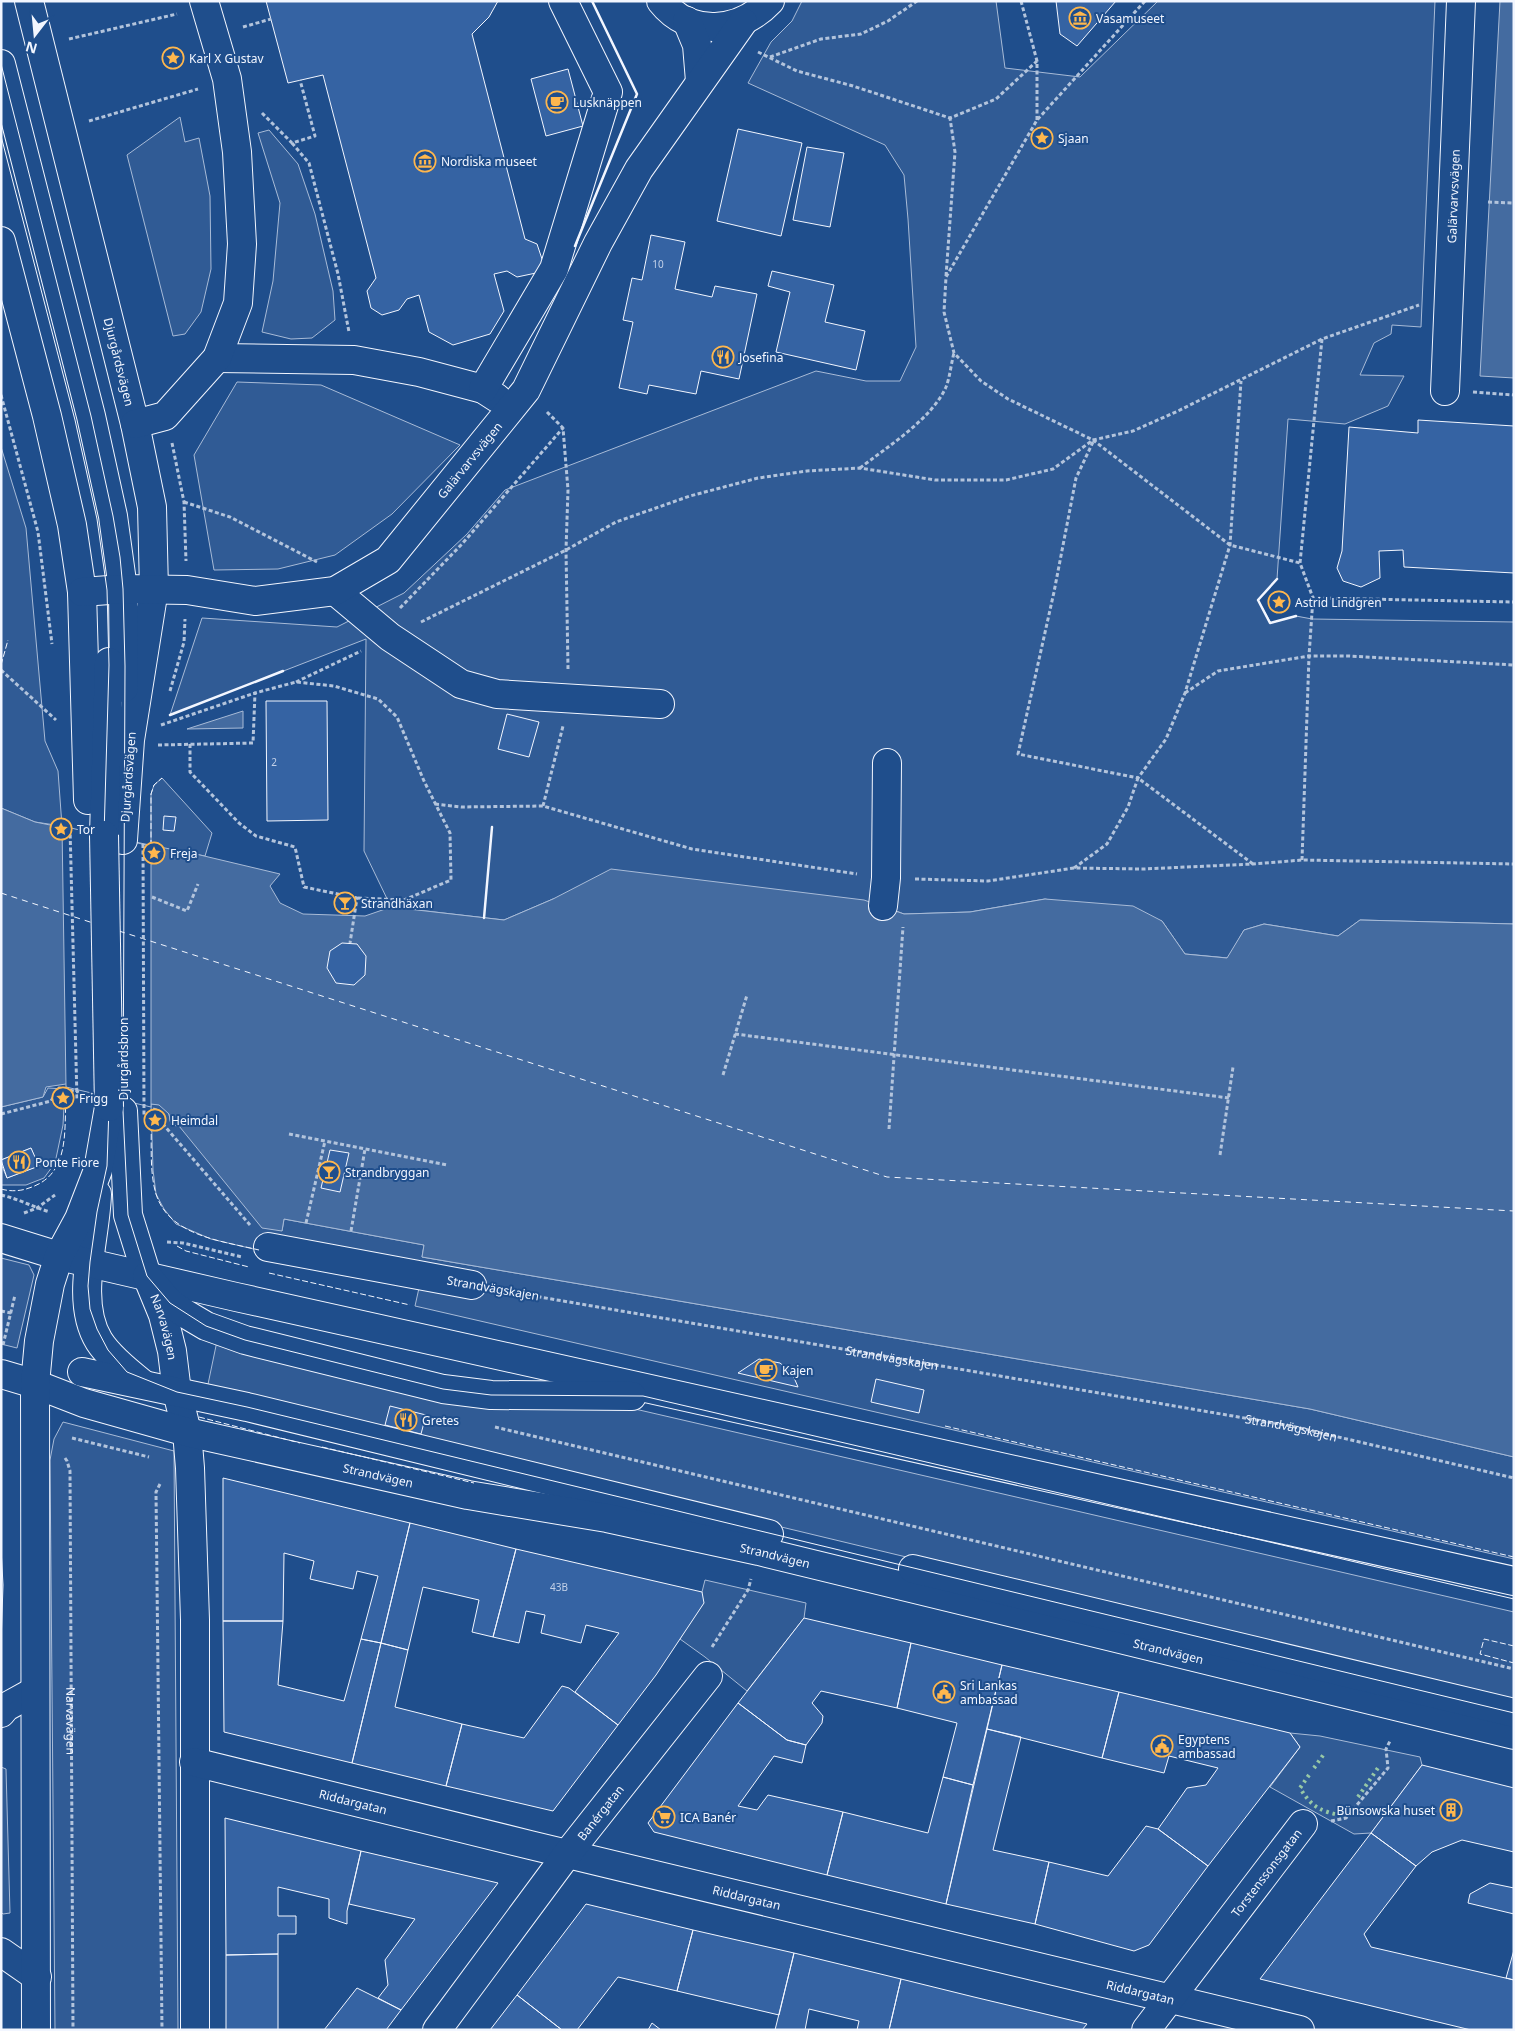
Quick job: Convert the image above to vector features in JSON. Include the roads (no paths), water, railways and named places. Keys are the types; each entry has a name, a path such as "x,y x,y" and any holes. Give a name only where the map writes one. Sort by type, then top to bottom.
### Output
{"street":[{"name":"Djurgårdsvägen","path":"29,1 136,424 152,507 154,589 130,740 106,836"},
{"path":"483,389 554,269 608,92 563,1"},
{"name":"Galärvarvsvägen","path":"661,1 667,8 687,21 705,27 724,27 737,30"},
{"name":"Galärvarvsvägen","path":"104,590 187,590 254,601 345,586 388,560 519,399 598,243 639,169 737,30 758,14 770,1"},
{"name":"Galärvarvsvägen","path":"1445,391 1461,1"},
{"path":"136,424 165,416 217,358 238,303 242,244 237,152 227,79 205,4"},
{"path":"687,21 697,45 700,80"},
{"name":"Djurgårdsvägen","path":"1,64 91,416 113,516 104,590"},
{"name":"Djurgårdsvägen","path":"1,136 77,429 97,519 104,590 106,836"},
{"name":"Djurgårdsvägen","path":"1,241 47,416 72,525 104,590 124,666 106,836"},
{"path":"217,358 354,360 419,372 519,399"},
{"path":"345,586 390,637 461,684 496,694 660,704"},
{"path":"883,906 886,878 887,763"},
{"name":"Djurgårdsbron","path":"106,836 109,1107 128,1214 147,1276"},
{"name":"Djurgårdsbron","path":"60,1256 79,1219 93,1181 109,1107"},
{"path":"93,1181 95,1223 87,1293 88,1312 99,1341 135,1378"},
{"path":"1,1238 60,1256 147,1276 931,1453 1514,1581"},
{"name":"Strandvägskajen","path":"257,1252 472,1285"},
{"path":"36,2030 35,1384 39,1341 50,1284 60,1256"},
{"path":"147,1276 170,1303 206,1326 245,1340 443,1388 491,1395 642,1396 1514,1599"},
{"name":"Narvavägen","path":"147,1276 163,1315 172,1351 177,1392 187,1432 190,1468 195,1620 195,2030"},
{"name":"Strandvägen","path":"135,1378 172,1351"},
{"name":"Strandvägen","path":"35,1384 82,1372 135,1378 177,1392 247,1407 1514,1713"},
{"name":"Strandvägen","path":"1,1374 35,1384 84,1404 187,1432 468,1496 607,1518 759,1550 1514,1735"},
{"name":"Banérgatan","path":"437,2030 568,1853 708,1676"},
{"path":"1,1713 6,1707 35,1691"},
{"name":"Riddargatan","path":"194,1762 1300,2030"},
{"name":"Torstenssonsgatan","path":"1146,2030 1303,1824"},
{"path":"1,1952 36,1977"}],"tram line":[{"path":"1,64 91,416 120,557 123,589 125,666 123,1111 128,1215 147,1276 170,1303 206,1326 245,1340 443,1389 491,1395 643,1396 1514,1599"},
{"path":"1,136 75,420 97,519 107,590 109,665 104,835 109,1107 107,1166 97,1212 88,1286 90,1309 97,1329 108,1350 127,1372 177,1392 247,1407 1514,1713"}],"place":[{"name":"Vasamuseet","path":"1080,18"},
{"name":"Karl X Gustav","path":"173,58"},
{"name":"Lusknäppen","path":"557,102"},
{"name":"Sjaan","path":"1042,138"},
{"name":"Nordiska museet","path":"425,161"},
{"name":"Josefina","path":"723,357"},
{"name":"Astrid Lindgren","path":"1279,602"},
{"name":"Tor","path":"61,829"},
{"name":"Freja","path":"154,853"},
{"name":"Strandhäxan","path":"345,903"},
{"name":"Frigg","path":"63,1098"},
{"name":"Heimdal","path":"155,1120"},
{"name":"Ponte Fiore","path":"19,1162"},
{"name":"Strandbryggan","path":"329,1172"},
{"name":"Kajen","path":"766,1370"},
{"name":"Gretes","path":"406,1420"},
{"name":"Sri Lankas ambassad","path":"944,1692"},
{"name":"Egyptens ambassad","path":"1162,1746"},
{"name":"Bünsowska huset","path":"1451,1810"},
{"name":"ICA Banér","path":"664,1817"}]}
